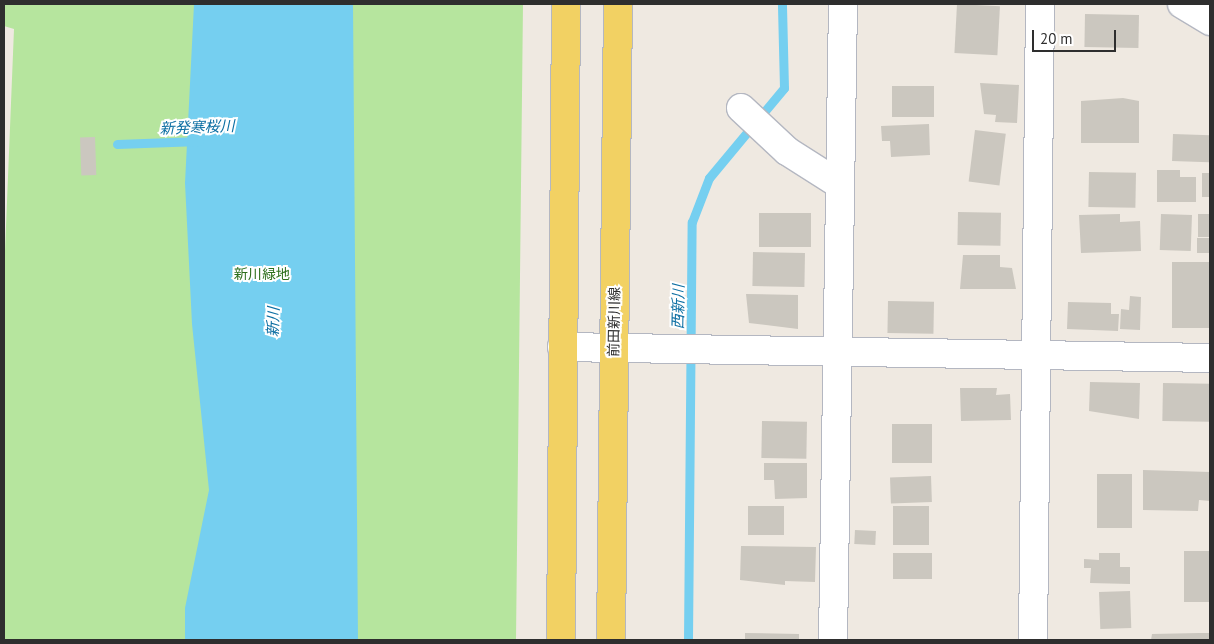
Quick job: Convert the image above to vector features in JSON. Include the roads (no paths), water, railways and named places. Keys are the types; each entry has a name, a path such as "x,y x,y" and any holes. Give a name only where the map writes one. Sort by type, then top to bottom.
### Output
{"main road":[{"path":"561,640 566,4"},
{"name":"前田新川線","path":"611,640 618,4"}],"street":[{"path":"833,640 835,352 843,4"},
{"path":"1033,640 1040,4"},
{"path":"1182,4 1210,21"},
{"path":"745,112 787,151 839,184"},
{"path":"562,347 666,351 1210,358"}],"water":[{"name":"新川","path":"194,4 353,4 358,640 185,640 185,608 209,490 192,324 185,183"}],"waterway":[{"name":"西新川","path":"688,640 692,222 709,178 784,88 782,4"},
{"name":"新発寒桜川","path":"117,144 199,141"}],"park label":[{"name":"新川緑地","path":"262,274"}]}
